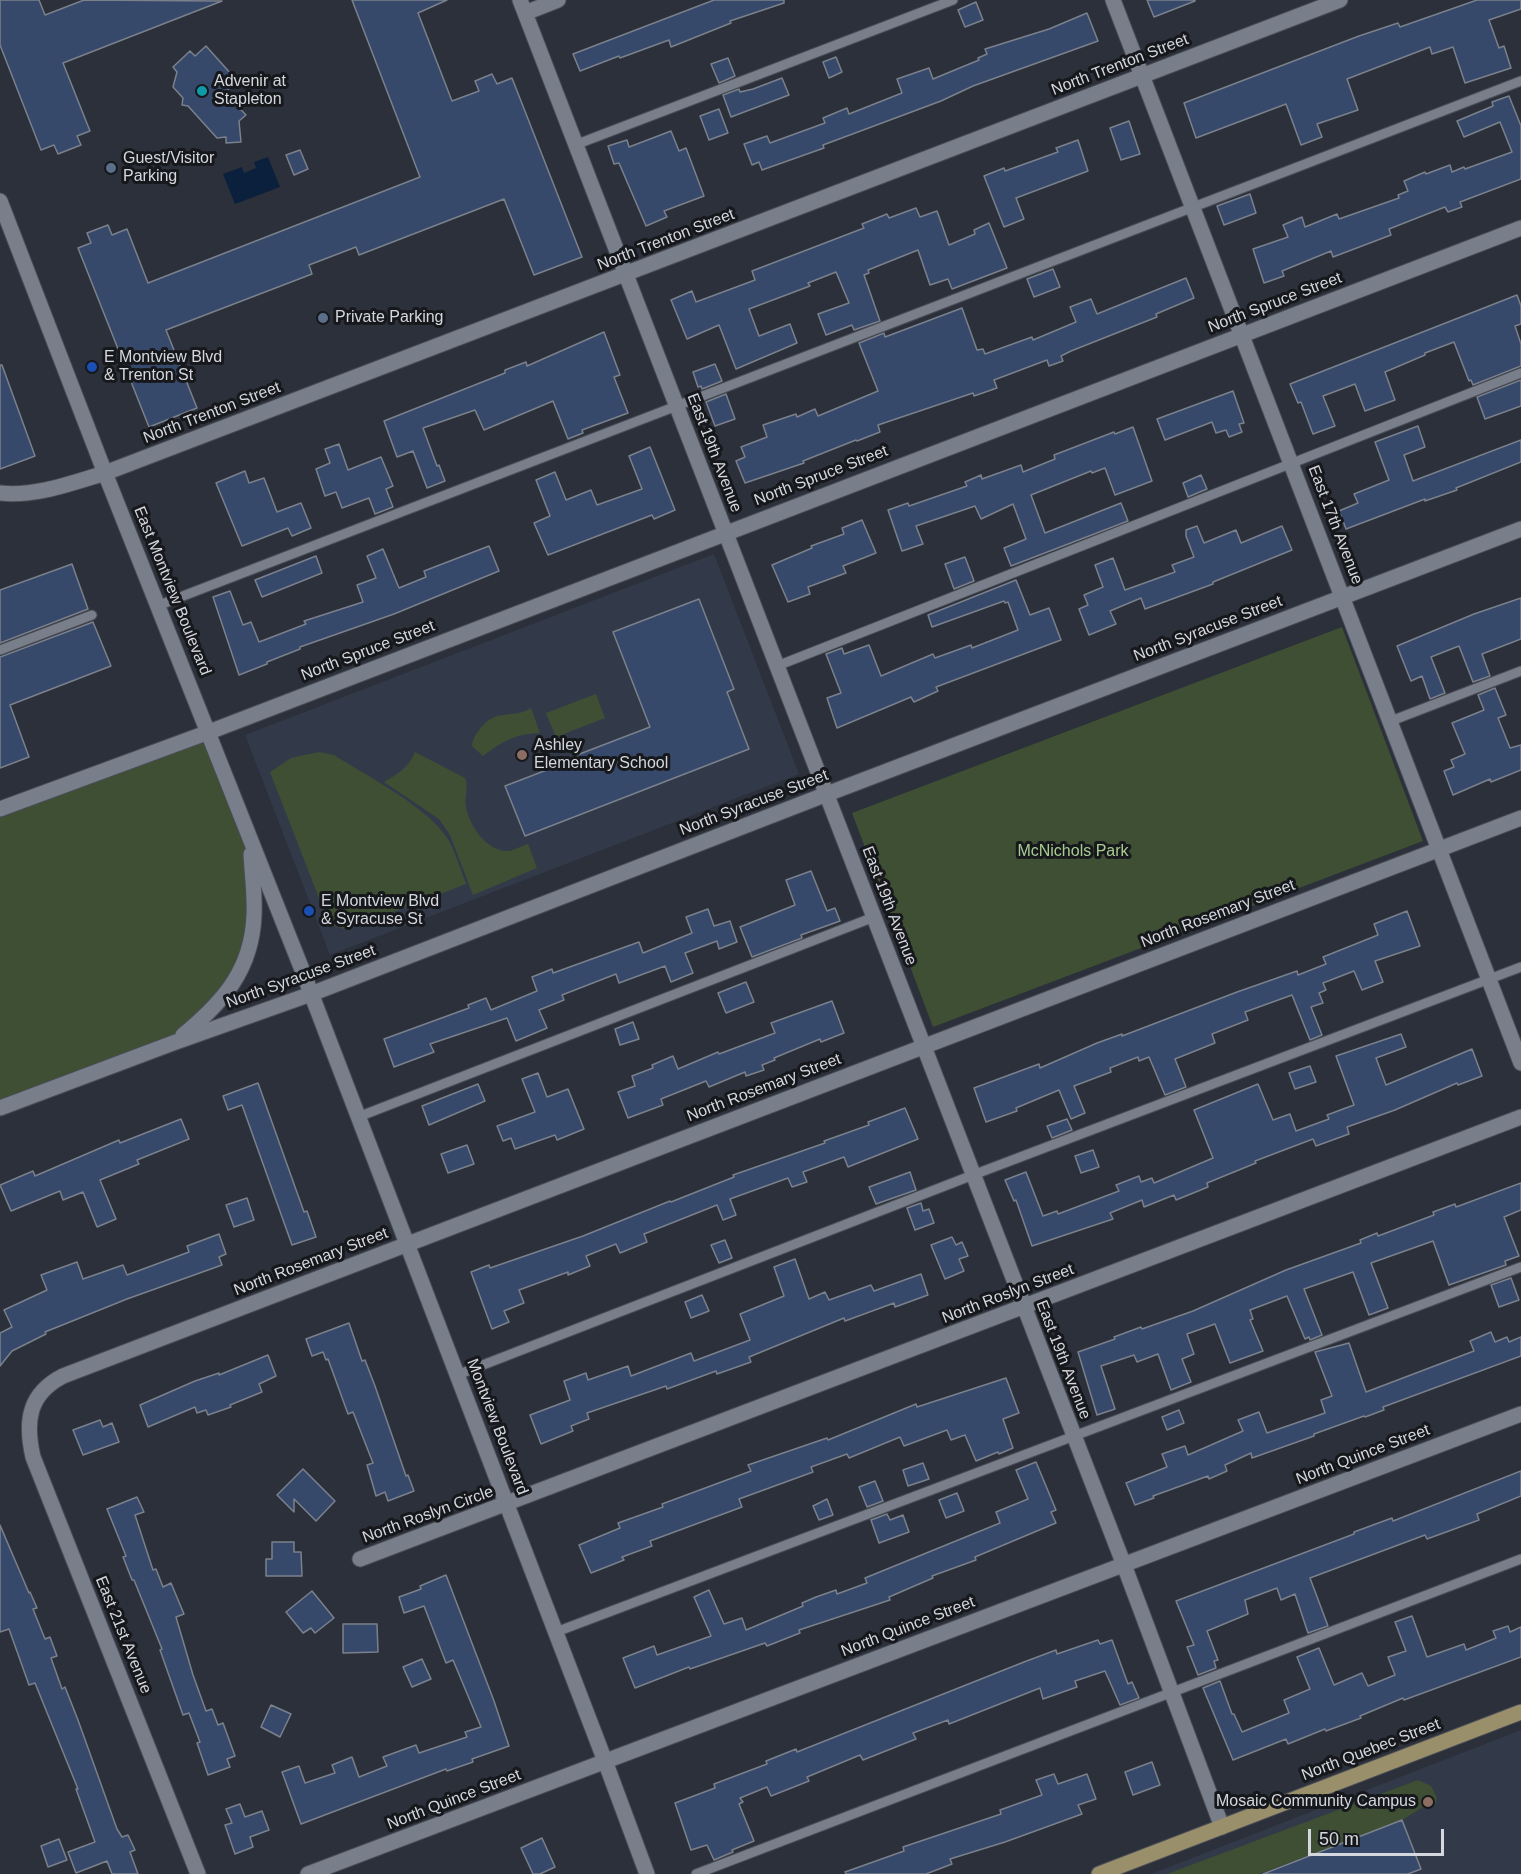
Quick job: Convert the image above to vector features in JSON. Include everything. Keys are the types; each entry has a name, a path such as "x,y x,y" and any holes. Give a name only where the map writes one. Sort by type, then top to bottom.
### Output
{"main road":[{"name":"North Quebec Street","path":"1099,1874 1521,1712"}],"street":[{"path":"522,6 558,0"},
{"name":"East 17th Avenue","path":"1113,0 1521,1063"},
{"name":"North Trenton Street","path":"0,493 10,494 56,488 105,473 1340,0"},
{"name":"East 19th Avenue","path":"522,6 1124,1565 1222,1827"},
{"name":"East Montview Boulevard","path":"0,201 311,994"},
{"name":"North Spruce Street","path":"0,809 208,732 1521,228"},
{"name":"North Syracuse Street","path":"0,1108 311,994 1521,529"},
{"name":"North Rosemary Street","path":"33,1407 40,1393 50,1383 63,1376 1521,818"},
{"path":"173,1043 203,1019 244,967 249,953 255,914 250,839"},
{"name":"Montview Boulevard","path":"311,994 647,1874"},
{"name":"North Roslyn Street","path":"507,1504 1521,1117"},
{"name":"East 21st Avenue","path":"33,1407 28,1438 33,1457 198,1874"},
{"name":"North Quince Street","path":"308,1874 1521,1414"},
{"name":"North Roslyn Circle","path":"360,1559 507,1504"}],"lane":[{"path":"575,145 953,0"},
{"path":"157,606 1521,81"},
{"path":"777,666 1521,373"},
{"path":"0,650 92,615"},
{"path":"1391,721 1521,671"},
{"path":"358,1117 874,917"},
{"path":"457,1375 973,1175 1521,967"},
{"path":"556,1632 1521,1267"},
{"path":"696,1874 1521,1559"}],"shaded area":[{"name":"Ashley Elementary School","path":"714,554 799,774 330,955 245,735"},
{"name":"Mosaic Community Campus","path":"1521,1730 1521,1874 1151,1874"}],"green space":[{"name":"McNichols Park","path":"1342,627 1423,841 933,1027 852,813"},
{"path":"596,694 605,718 556,737 546,713"},
{"path":"531,708 540,733 510,739 483,756 472,746 477,733 492,718"},
{"path":"209,732 250,839 255,914 244,967 173,1043 0,1108 0,809"},
{"path":"319,752 334,755 397,794 427,816 440,828 449,841 466,884 347,930 329,924 270,772 291,758"},
{"path":"415,752 465,778 468,814 484,841 505,851 528,844 537,868 473,895 450,835 439,819 384,782 402,770 410,762"},
{"path":"1418,1780 1431,1786 1437,1798 1436,1803 1423,1807 1402,1820 1259,1874 1167,1874"}],"water":[{"path":"268,157 280,187 235,204 223,174 242,167 244,173 256,168 254,162"}],"building":[{"path":"0,0 39,0 45,15 84,0 222,1 63,63 90,131 77,136 81,145 58,154 54,145 41,150 0,45"},
{"path":"352,0 447,0 418,13 452,101 479,91 475,81 492,74 497,84 512,78 582,257 534,275 504,199 359,255 356,247 309,265 312,274 166,330 197,408 149,427 78,248 91,243 87,233 108,225 112,235 127,229 148,283 420,177"},
{"path":"714,0 784,0 784,3 730,21 731,23 671,47 669,40 580,71 573,54"},
{"path":"1147,0 1195,0 1195,1 1154,17"},
{"path":"1477,0 1521,0 1521,9 1489,20 1499,48 1504,46 1511,68 1465,83 1453,47 1432,54 1430,47 1347,79 1358,110 1317,124 1322,137 1301,145 1286,104 1196,138 1184,103 1359,36 1398,23 1400,27"},
{"path":"976,2 983,20 965,27 958,10"},
{"path":"1087,13 1098,41 973,86 941,101 823,145 824,148 762,170 759,162 752,165 744,144 767,136 770,143 825,123 823,118 847,108 849,114 902,93 897,79 929,68 933,79 979,60 978,58 987,54 985,49 1049,29"},
{"name":"Advenir at Stapleton","path":"206,46 232,75 227,95 246,115 239,121 241,142 226,143 226,137 217,138 188,106 182,105 183,98 173,87 177,72 173,67 190,51 195,56"},
{"path":"836,57 842,72 829,78 823,62"},
{"path":"728,58 735,76 719,83 711,64"},
{"path":"782,78 789,95 731,117 723,95 739,89 740,92 753,89"},
{"path":"1509,96 1521,126 1521,179 1460,202 1462,207 1448,212 1445,207 1389,229 1391,235 1333,257 1331,251 1282,271 1284,276 1264,283 1253,249 1288,237 1283,225 1302,217 1305,227 1337,214 1339,219 1399,198 1398,195 1408,191 1404,181 1425,172 1426,174 1450,165 1452,172 1512,152 1500,122 1464,137 1457,121 1493,106 1492,102"},
{"path":"719,109 728,133 709,140 700,116"},
{"path":"1129,121 1140,154 1121,160 1110,128"},
{"path":"671,131 679,151 686,148 704,196 664,211 667,217 646,226 619,163 614,164 608,146 627,140 629,147"},
{"path":"1078,140 1088,171 1016,198 1024,219 1004,227 984,176 1058,152 1056,148"},
{"path":"300,150 308,169 294,175 286,155"},
{"path":"1250,194 1256,213 1224,225 1217,206"},
{"path":"916,208 920,217 937,211 949,245 975,234 974,230 989,223 1007,268 952,289 948,279 930,285 918,250 868,270 869,273 864,275 880,321 854,330 852,325 826,335 818,314 849,303 836,272 808,283 810,286 749,309 759,336 790,324 797,343 736,369 719,325 687,339 671,300 692,291 696,302 755,280 752,271 864,228 862,224 887,214 889,218"},
{"path":"1053,269 1060,287 1034,297 1027,279"},
{"path":"1186,278 1194,298 1156,314 1157,317 1071,351 1061,356 1063,361 1049,366 1047,360 994,380 997,388 974,396 973,393 878,425 880,432 803,461 804,463 745,483 736,461 745,457 741,447 767,437 763,425 796,414 797,417 815,409 818,416 878,391 859,343 884,333 885,337 962,308 977,350 983,349 985,354 1032,337 1033,340 1076,322 1070,307 1091,299 1097,314"},
{"path":"1517,295 1521,306 1521,324 1515,326 1521,344 1521,366 1473,385 1471,380 1469,381 1454,342 1385,372 1395,400 1365,411 1355,384 1323,396 1335,426 1313,434 1301,402 1298,403 1290,384"},
{"path":"604,332 620,375 614,377 628,413 582,430 583,433 568,439 553,401 484,430 475,410 423,428 445,481 427,488 413,451 397,457 384,421 505,373 505,370 526,362 527,366"},
{"path":"715,364 722,381 702,389 701,386 698,387 693,372"},
{"path":"0,365 2,365 35,456 0,469"},
{"path":"1521,380 1521,406 1485,419 1477,397"},
{"path":"1233,391 1244,423 1239,424 1242,432 1229,437 1226,430 1216,433 1212,422 1165,440 1157,419"},
{"path":"726,394 735,419 715,426 706,402"},
{"path":"1418,426 1425,447 1404,455 1413,481 1521,440 1521,462 1456,488 1457,490 1425,501 1425,499 1346,529 1339,511 1358,503 1354,494 1389,480 1375,442"},
{"path":"1133,427 1152,481 1115,495 1105,468 1092,473 1091,471 1031,495 1045,533 1121,503 1128,521 1011,566 1004,548 1026,539 1013,504 981,519 975,506 916,526 923,544 902,551 888,510 908,503 909,506 967,486 965,482 981,475 982,479 1021,465 1023,472 1055,459 1054,455"},
{"path":"339,444 348,470 381,457 393,486 386,489 393,507 375,514 369,498 342,508 336,492 325,496 316,469 330,463 325,449"},
{"path":"650,447 675,510 654,519 652,515 548,555 534,523 550,516 536,480 555,472 566,500 591,490 597,505 642,489 629,456"},
{"path":"245,471 249,483 264,478 277,512 301,503 311,528 292,536 288,528 242,546 216,483"},
{"path":"1201,475 1207,489 1188,497 1183,483"},
{"path":"862,520 876,553 843,566 846,573 808,587 810,594 788,602 772,565 812,548 811,546 844,534 842,528"},
{"path":"1197,526 1204,543 1236,530 1241,543 1282,526 1292,550 1213,582 1213,584 1145,609 1141,598 1110,611 1116,624 1089,635 1079,609 1088,605 1084,595 1103,587 1095,565 1113,558 1125,590 1175,572 1172,565 1194,557 1186,530"},
{"path":"489,546 499,571 394,614 300,647 300,649 239,675 213,597 230,591 243,625 251,622 259,642 306,624 304,621 363,602 357,585 376,578 367,556 383,549 399,588 426,577 424,571"},
{"path":"316,556 322,573 262,597 255,580"},
{"path":"965,557 974,581 954,589 945,564"},
{"path":"72,564 88,609 0,643 0,590"},
{"path":"1016,580 1030,615 1049,608 1061,640 936,687 938,691 914,702 911,697 837,728 827,698 841,693 826,654 842,648 844,654 869,645 881,676 933,654 935,658 971,645 972,648 1018,630 1008,602 1004,601 932,627 928,615"},
{"path":"1521,598 1521,639 1482,654 1490,676 1473,682 1459,646 1431,657 1445,693 1430,699 1422,676 1411,681 1397,646 1474,614"},
{"path":"699,599 734,689 727,692 749,749 525,836 505,786 650,727 613,632"},
{"path":"93,622 111,666 10,705 29,757 0,768 0,657"},
{"path":"1495,688 1506,715 1498,718 1510,748 1521,745 1521,770 1491,782 1490,779 1453,795 1444,771 1454,767 1451,760 1465,754 1452,723 1484,710 1478,695"},
{"path":"811,871 827,911 835,908 840,921 801,935 802,938 752,957 740,927 795,905 786,880"},
{"path":"708,909 714,926 730,921 737,942 719,949 717,941 685,953 693,973 671,982 665,966 619,983 616,974 562,995 564,1000 539,1010 547,1028 516,1041 507,1018 430,1044 434,1052 394,1067 384,1039 469,1008 468,1005 486,998 491,1010 537,991 532,977 552,969 553,973 639,942 643,953 692,933 686,917"},
{"path":"1407,911 1420,946 1375,961 1383,982 1362,990 1354,971 1323,983 1326,990 1319,993 1323,1003 1311,1007 1322,1035 1310,1040 1292,995 1245,1012 1248,1020 1212,1034 1215,1043 1175,1059 1186,1087 1165,1095 1149,1057 1139,1061 1138,1057 1110,1068 1111,1072 1074,1086 1085,1113 1071,1119 1059,1090 1016,1108 1017,1111 986,1122 974,1088 1039,1064 1040,1068 1097,1043 1122,1034 1122,1036 1237,992 1297,971 1298,975 1326,964 1323,957 1378,935 1374,924"},
{"path":"746,982 754,1002 726,1013 718,993"},
{"path":"832,1001 844,1033 821,1042 820,1039 774,1058 775,1060 762,1065 764,1070 746,1076 745,1072 709,1087 706,1081 661,1099 663,1105 628,1118 618,1092 635,1086 632,1076 653,1068 652,1065 673,1056 678,1069 718,1052 719,1054 775,1033 771,1023"},
{"path":"633,1022 639,1039 620,1045 615,1029"},
{"path":"1401,1034 1406,1047 1376,1058 1386,1085 1472,1049 1482,1076 1458,1085 1457,1083 1395,1110 1347,1127 1349,1134 1316,1146 1313,1139 1255,1161 1256,1163 1207,1183 1208,1187 1176,1200 1174,1195 1144,1207 1142,1200 1110,1213 1113,1219 1032,1246 1016,1200 1014,1201 1005,1180 1026,1172 1043,1216 1057,1211 1058,1214 1119,1191 1116,1185 1139,1176 1141,1182 1152,1178 1154,1183 1213,1158 1194,1110 1258,1084 1273,1120 1290,1114 1296,1131 1329,1119 1327,1115 1354,1105 1336,1056"},
{"path":"1310,1066 1316,1082 1295,1089 1289,1073"},
{"path":"538,1073 547,1097 568,1089 584,1129 557,1140 555,1135 515,1149 511,1138 503,1141 497,1126 535,1112 522,1079"},
{"path":"258,1083 304,1212 307,1211 316,1237 292,1245 242,1105 228,1110 223,1096"},
{"path":"478,1084 485,1101 429,1125 422,1106"},
{"path":"905,1108 918,1139 848,1167 844,1157 803,1172 807,1182 792,1187 788,1178 730,1199 736,1215 723,1220 717,1205 644,1234 647,1242 620,1253 616,1244 586,1256 590,1266 519,1290 524,1303 504,1311 509,1322 492,1329 471,1272 489,1265 490,1268 583,1236 734,1177 733,1175 825,1143 824,1141 869,1125 868,1122"},
{"path":"181,1119 189,1139 137,1160 139,1164 100,1180 116,1219 97,1227 83,1192 63,1200 60,1191 11,1211 0,1185 33,1171 35,1176 119,1140 120,1143"},
{"path":"1067,1119 1072,1130 1052,1138 1047,1126"},
{"path":"467,1145 474,1164 448,1173 441,1154"},
{"path":"1093,1150 1099,1167 1081,1173 1075,1156"},
{"path":"910,1172 916,1190 876,1204 869,1187"},
{"path":"1521,1183 1521,1210 1504,1217 1519,1256 1505,1261 1506,1265 1449,1285 1433,1241 1371,1263 1388,1308 1369,1315 1353,1272 1304,1289 1322,1335 1310,1340 1309,1337 1305,1339 1287,1296 1250,1310 1253,1319 1250,1320 1263,1351 1230,1363 1215,1324 1187,1334 1194,1354 1182,1359 1191,1382 1171,1390 1158,1354 1137,1362 1134,1355 1101,1366 1115,1409 1097,1415 1078,1352 1141,1327 1142,1329 1193,1311 1286,1270 1361,1243 1360,1240 1377,1233 1378,1236 1434,1215 1433,1212 1455,1204 1456,1207"},
{"path":"247,1198 254,1220 234,1227 226,1205"},
{"path":"921,1203 923,1211 929,1209 934,1223 915,1230 907,1208"},
{"path":"219,1234 226,1254 219,1257 222,1265 127,1299 45,1332 46,1334 12,1351 0,1366 0,1333 12,1327 4,1310 47,1290 41,1275 77,1262 83,1279 123,1265 127,1275 189,1252 187,1246"},
{"path":"952,1237 956,1245 962,1242 968,1256 959,1259 964,1271 945,1279 931,1245"},
{"path":"725,1240 732,1258 719,1263 711,1245"},
{"path":"795,1259 809,1299 825,1292 829,1300 871,1285 874,1291 921,1274 928,1295 895,1307 894,1303 845,1321 844,1318 749,1357 751,1362 717,1374 716,1371 667,1389 666,1386 587,1413 589,1419 571,1426 573,1431 541,1444 530,1415 570,1400 564,1381 586,1373 588,1380 628,1366 631,1376 691,1353 694,1361 750,1340 740,1314 784,1296 774,1267"},
{"path":"1511,1278 1519,1300 1499,1307 1491,1285"},
{"path":"702,1295 709,1311 691,1318 685,1302"},
{"path":"349,1323 362,1361 365,1360 375,1386 406,1476 408,1475 414,1491 388,1501 385,1492 376,1496 367,1465 373,1463 353,1412 348,1414 328,1359 326,1360 323,1352 312,1356 306,1339"},
{"path":"1491,1332 1495,1342 1507,1337 1509,1342 1521,1337 1521,1356 1383,1407 1384,1410 1314,1434 1314,1436 1252,1458 1251,1453 1225,1465 1227,1471 1209,1479 1208,1476 1153,1496 1154,1498 1135,1505 1126,1483 1167,1467 1162,1454 1185,1446 1188,1455 1243,1431 1238,1420 1259,1412 1267,1433 1325,1413 1321,1400 1332,1396 1315,1352 1349,1343 1366,1392 1474,1351 1470,1341"},
{"path":"268,1355 276,1376 259,1384 262,1392 208,1415 206,1410 197,1413 195,1407 148,1427 140,1405 195,1381 219,1373 219,1375"},
{"path":"1006,1378 1019,1413 1003,1419 1013,1448 976,1461 965,1435 951,1440 947,1430 904,1446 900,1437 849,1458 847,1454 811,1467 813,1472 739,1499 742,1507 650,1541 652,1546 622,1557 624,1560 591,1573 579,1545 620,1528 618,1523 751,1471 748,1465 827,1438 828,1440 916,1404 917,1407"},
{"path":"1179,1410 1184,1423 1167,1430 1162,1417"},
{"path":"100,1420 103,1427 112,1423 119,1442 83,1455 73,1430"},
{"path":"1036,1462 1056,1510 1051,1512 1056,1523 975,1557 976,1560 932,1576 933,1578 889,1597 890,1600 799,1630 800,1633 767,1646 765,1643 690,1669 689,1667 635,1688 623,1658 654,1646 657,1655 711,1636 694,1597 709,1590 724,1624 742,1618 746,1630 803,1606 802,1603 816,1597 836,1590 837,1594 867,1583 865,1578 1000,1523 996,1512 1028,1499 1016,1470"},
{"path":"923,1463 929,1479 908,1486 903,1470"},
{"path":"303,1469 335,1501 316,1521 294,1499 294,1512 277,1495"},
{"path":"1521,1471 1521,1496 1477,1514 1479,1520 1427,1539 1425,1535 1310,1578 1328,1626 1308,1633 1295,1594 1281,1600 1277,1588 1245,1600 1248,1614 1207,1631 1218,1660 1214,1661 1216,1668 1198,1675 1187,1647 1194,1645 1176,1601 1354,1534 1354,1532 1392,1518 1393,1521"},
{"path":"875,1481 883,1501 867,1507 859,1487"},
{"path":"957,1493 964,1511 946,1518 939,1500"},
{"path":"137,1497 144,1512 135,1515 153,1570 156,1569 163,1587 171,1583 184,1614 176,1617 206,1711 212,1709 218,1725 223,1723 235,1756 227,1759 230,1767 208,1775 197,1743 200,1742 189,1713 183,1715 160,1650 162,1649 134,1580 132,1580 123,1557 126,1556 107,1509"},
{"path":"827,1499 833,1515 819,1520 813,1506"},
{"path":"887,1514 890,1520 903,1515 909,1532 879,1543 871,1520"},
{"path":"0,1525 37,1608 33,1609 45,1639 50,1637 57,1656 51,1658 62,1689 65,1687 78,1720 117,1829 122,1837 128,1835 135,1850 130,1852 138,1874 112,1874 107,1861 76,1873 68,1852 95,1842 76,1789 78,1789 35,1683 29,1685 9,1629 0,1632"},
{"path":"272,1542 294,1542 294,1552 301,1552 302,1576 266,1576 266,1559 272,1559"},
{"path":"446,1575 509,1746 472,1759 473,1762 447,1771 446,1769 301,1824 282,1772 299,1766 305,1783 335,1773 332,1765 352,1757 359,1777 387,1766 383,1757 416,1745 419,1753 467,1737 465,1732 481,1727 453,1660 446,1663 424,1606 404,1613 399,1597 421,1589 420,1586"},
{"path":"312,1591 334,1618 315,1633 311,1628 303,1633 286,1612"},
{"path":"1412,1616 1427,1657 1464,1644 1466,1650 1496,1638 1493,1631 1508,1626 1510,1632 1521,1627 1521,1657 1404,1700 1403,1698 1360,1716 1361,1718 1326,1731 1325,1729 1288,1744 1286,1739 1233,1760 1203,1688 1220,1681 1232,1714 1242,1732 1289,1713 1284,1700 1310,1689 1297,1657 1319,1648 1334,1685 1362,1673 1368,1686 1395,1675 1388,1657 1406,1651 1395,1622"},
{"path":"343,1624 377,1624 378,1652 343,1653"},
{"path":"1098,1640 1100,1644 1112,1640 1128,1684 1132,1682 1139,1698 1120,1705 1105,1671 1075,1681 1077,1687 1043,1699 1040,1688 949,1724 948,1720 913,1733 916,1739 863,1760 860,1755 807,1777 809,1781 771,1796 767,1787 740,1798 743,1802 739,1804 754,1841 714,1860 707,1845 691,1850 675,1803 715,1788 714,1784 767,1764 766,1761 796,1749 797,1752 1056,1650 1057,1654"},
{"path":"422,1659 431,1679 412,1687 403,1667"},
{"path":"271,1705 291,1714 280,1737 261,1727"},
{"path":"1152,1762 1160,1785 1133,1795 1125,1772"},
{"path":"1054,1774 1058,1784 1087,1774 1096,1799 1078,1805 1082,1814 950,1859 952,1864 926,1874 846,1874 845,1872 904,1851 903,1847 1001,1814 1000,1810 1042,1795 1036,1780"},
{"path":"240,1804 245,1817 262,1811 269,1830 250,1837 253,1847 235,1854 225,1825 232,1823 226,1809"},
{"path":"1402,1820 1421,1869 1408,1874 1263,1874"},
{"path":"542,1838 555,1867 540,1874 533,1874 521,1848"},
{"path":"59,1839 67,1860 48,1867 41,1846"}],"place":[{"name":"Advenir at Stapleton","path":"202,91"},
{"name":"Guest/Visitor Parking","path":"111,168"},
{"name":"Private Parking","path":"323,318"},
{"name":"E Montview Blvd & Trenton St","path":"92,367"},
{"name":"Ashley Elementary School","path":"522,755"},
{"name":"E Montview Blvd & Syracuse St","path":"309,911"},
{"name":"Mosaic Community Campus","path":"1428,1802"}]}
